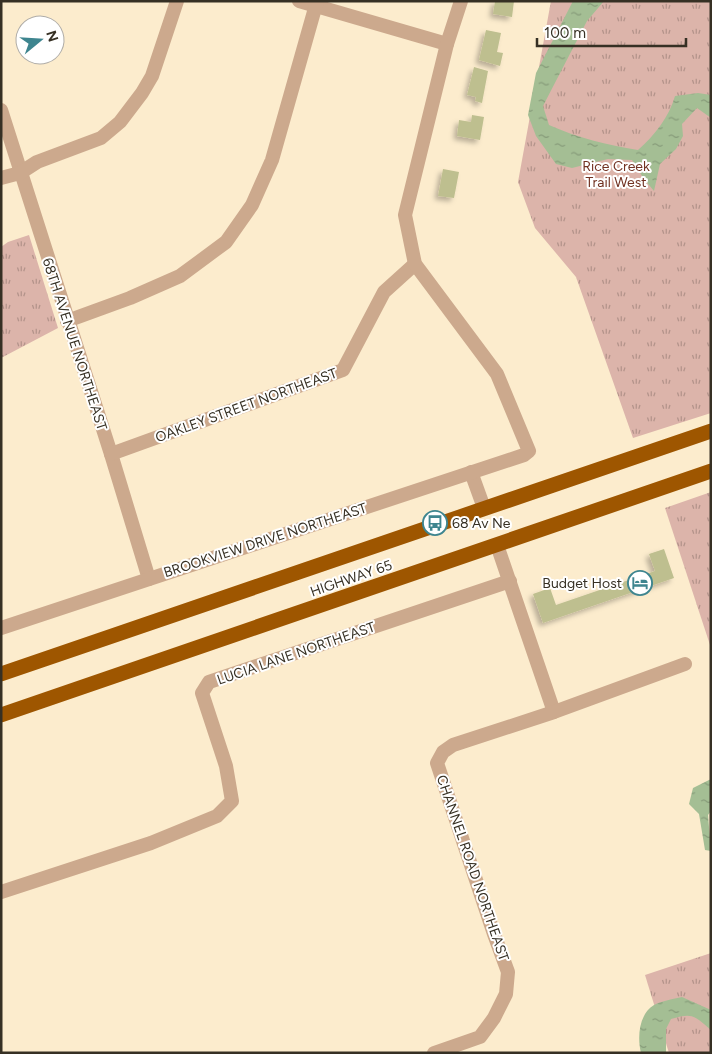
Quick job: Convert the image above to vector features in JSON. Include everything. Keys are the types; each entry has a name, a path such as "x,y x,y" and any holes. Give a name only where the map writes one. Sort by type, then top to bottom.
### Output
{"highway":[{"name":"HIGHWAY 65","path":"1,674 711,431"},
{"name":"HIGHWAY 65","path":"1,714 711,471"}],"street":[{"path":"1,178 20,173 37,162 101,138 120,122 152,76 177,1"},
{"path":"299,1 317,4 447,44"},
{"path":"415,264 405,215 447,44 461,1"},
{"path":"67,322 130,298 180,276 226,242 252,206 272,160 317,4"},
{"name":"68TH AVENUE NORTHEAST","path":"1,110 149,578"},
{"name":"BROOKVIEW DRIVE NORTHEAST","path":"1,628 524,455 529,451 497,374 415,264"},
{"name":"OAKLEY STREET NORTHEAST","path":"111,454 343,370 384,292 415,264"},
{"path":"470,472 484,508"},
{"path":"497,545 554,712"},
{"name":"LUCIA LANE NORTHEAST","path":"1,892 150,843 217,816 232,801 226,766 202,693 209,682 510,581"},
{"name":"CHANNEL ROAD NORTHEAST","path":"434,1053 480,1037 494,1018 506,994 508,972 437,763 443,752 453,745 554,712 684,664"}],"green space":[{"name":"Rice Creek Trail West","path":"551,1 711,1 711,413 633,438 576,277 535,228 518,182"},
{"path":"29,235 58,328 1,358 1,247 8,242"},
{"path":"711,492 711,648 665,508"},
{"path":"711,953 711,1053 669,1053 645,975"}],"water":[{"path":"573,1 604,1 587,21 543,106 549,125 571,134 638,150 661,125 675,96 698,93 711,95 711,118 697,108 682,124 683,136 676,149 660,164 654,191 632,160 608,159 572,168 556,164 536,136 528,115 536,73"},
{"path":"711,779 711,811 708,815 711,851 705,850 699,814 689,804 693,788"},
{"path":"682,997 711,1010 711,1030 696,1018 684,1016 671,1019 666,1029 666,1053 641,1053 639,1033 645,1014 654,1005"}],"building":[{"path":"495,1 514,1 512,17 493,14"},
{"path":"486,30 501,33 497,52 503,53 500,66 479,60"},
{"path":"474,67 488,71 482,103 475,101 476,97 467,95"},
{"path":"472,115 484,117 480,140 457,136 459,120 471,122"},
{"path":"443,169 459,172 454,198 438,196"},
{"name":"Budget Host","path":"664,549 674,578 543,623 533,594 550,588 556,605 655,571 649,554"}],"place":[{"name":"68 Av Ne","path":"435,523"},
{"name":"Budget Host","path":"640,583"}]}
